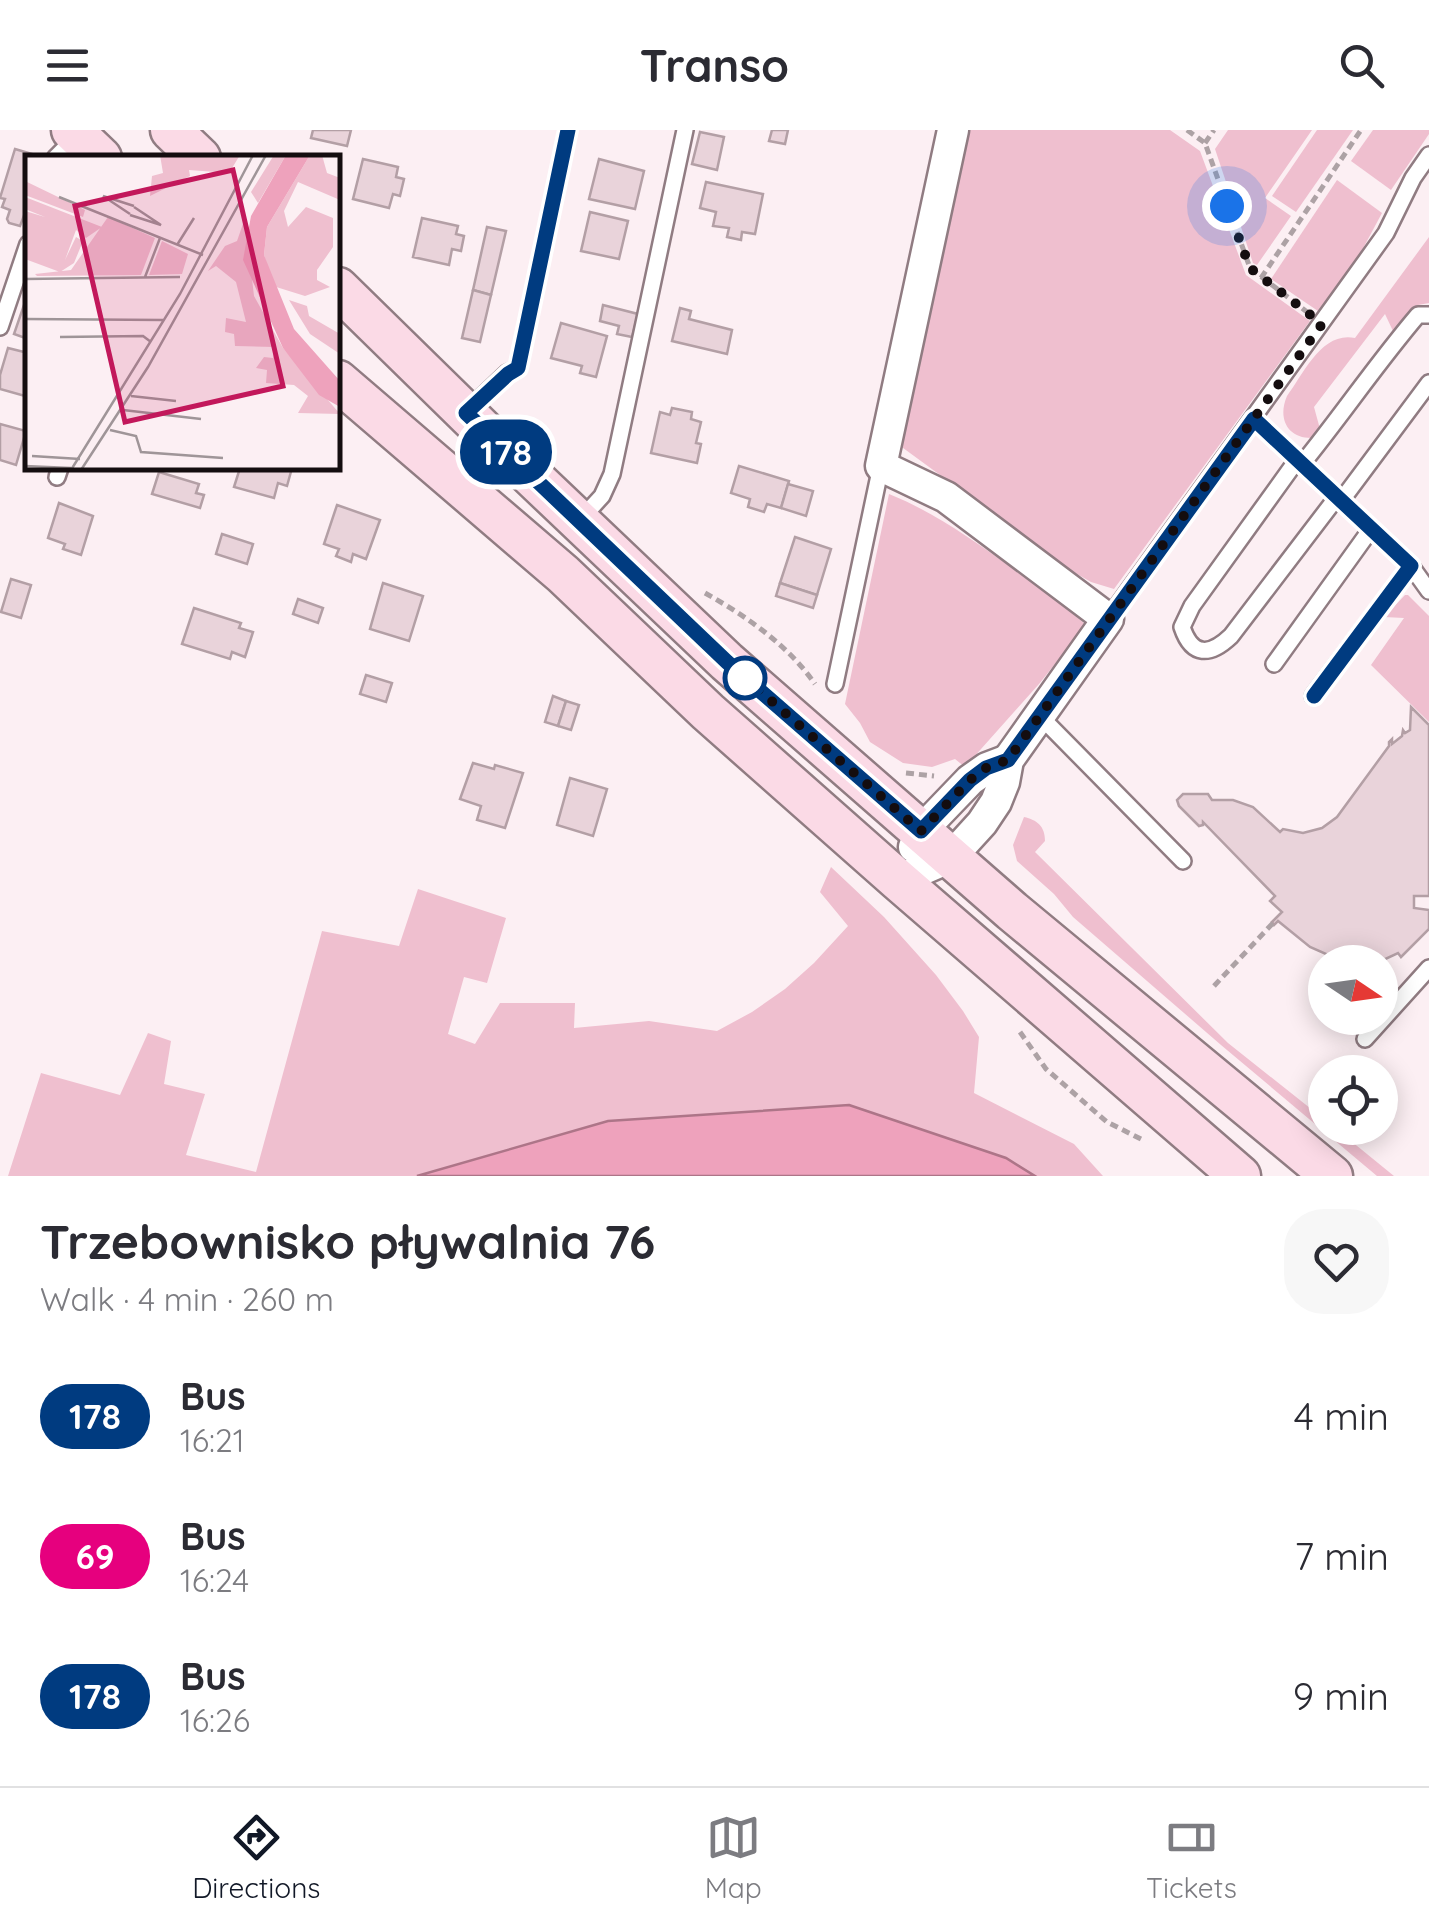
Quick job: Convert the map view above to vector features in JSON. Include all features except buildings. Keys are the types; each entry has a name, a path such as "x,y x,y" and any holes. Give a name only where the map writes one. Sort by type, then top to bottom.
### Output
{"main road":[{"path":"171,130 197,155"},
{"path":"340,290 727,662 1023,920 1332,1176"},
{"path":"340,383 562,574 708,712 898,880 1240,1176"}],"street":[{"path":"898,880 951,857 982,823 996,802 1008,760 1108,619 946,497 881,466 952,130"},
{"path":"898,880 921,831 970,780 986,768 1008,760"}],"lane":[{"path":"466,413 518,368 568,130"},
{"path":"578,521 602,496 612,474 685,130"},
{"path":"1108,619 1386,233 1429,155"},
{"path":"0,326 25,253"},
{"path":"1429,315 1418,315 1382,357 1192,606 1182,627 1187,642 1200,650 1218,648 1231,636 1429,383"},
{"path":"1254,419 1411,566 1429,591"},
{"path":"828,689 881,466"},
{"path":"1274,664 1372,529"},
{"path":"1314,696 1411,566"},
{"path":"1038,715 1182,861"},
{"path":"1365,1040 1429,968"}],"path":[{"path":"1187,130 1205,143 1250,268 1322,324"},
{"path":"1205,143 1214,130"},
{"path":"1261,278 1361,130"},
{"path":"700,590 742,614 828,689"},
{"path":"905,773 945,775"},
{"path":"1214,986 1273,924"}],"shaded area":[{"path":"968,130 1170,130 1200,151 1246,275 1310,321 1114,589 1070,570 899,445"},
{"path":"1228,130 1312,130 1265,198 1291,216 1257,265 1253,263 1215,149"},
{"path":"1317,130 1353,130 1296,212 1272,196"},
{"path":"1373,130 1429,130 1391,190 1351,161"},
{"path":"1337,180 1382,213 1360,254 1318,311 1271,279"},
{"path":"1429,237 1429,303 1418,305 1393,331 1385,314 1314,407 1320,429 1313,438 1291,431 1284,420 1284,404 1307,366 1333,341 1355,338"},
{"path":"889,494 967,536 1086,625 965,767 955,759 932,767 903,763 870,742 845,704"},
{"path":"1405,595 1429,616 1429,722 1371,665 1404,618 1384,617"},
{"path":"1024,817 1036,822 1044,831 1045,841 1035,852 1228,1043 1308,1107 1308,1118 1073,917 1017,861 1013,845"},
{"path":"831,867 884,917 963,1011 979,1037 974,1093 1074,1144 1103,1176 1035,1176 1006,1158 608,1121 417,1176 8,1176 41,1073 120,1095 148,1033 171,1041 164,1084 205,1094 186,1155 256,1172 322,931 399,946 418,889 506,918 487,983 464,977 448,1034 475,1044 500,1003 575,1003 574,1028 649,1021 717,1031 785,989 848,926 820,892"},
{"path":"849,1105 1006,1158 1035,1176 417,1176 608,1121"},
{"path":"1340,1145 1356,1145 1394,1176 1377,1176"}],"bus line":[{"name":"178","path":"568,130 518,368 466,413 727,662 921,831 970,780 986,768 1008,760 1254,419 1411,566 1314,696"}],"route":[{"path":"745,678 921,831 970,780 986,768 1008,760 1322,324 1250,268 1227,206"}]}
